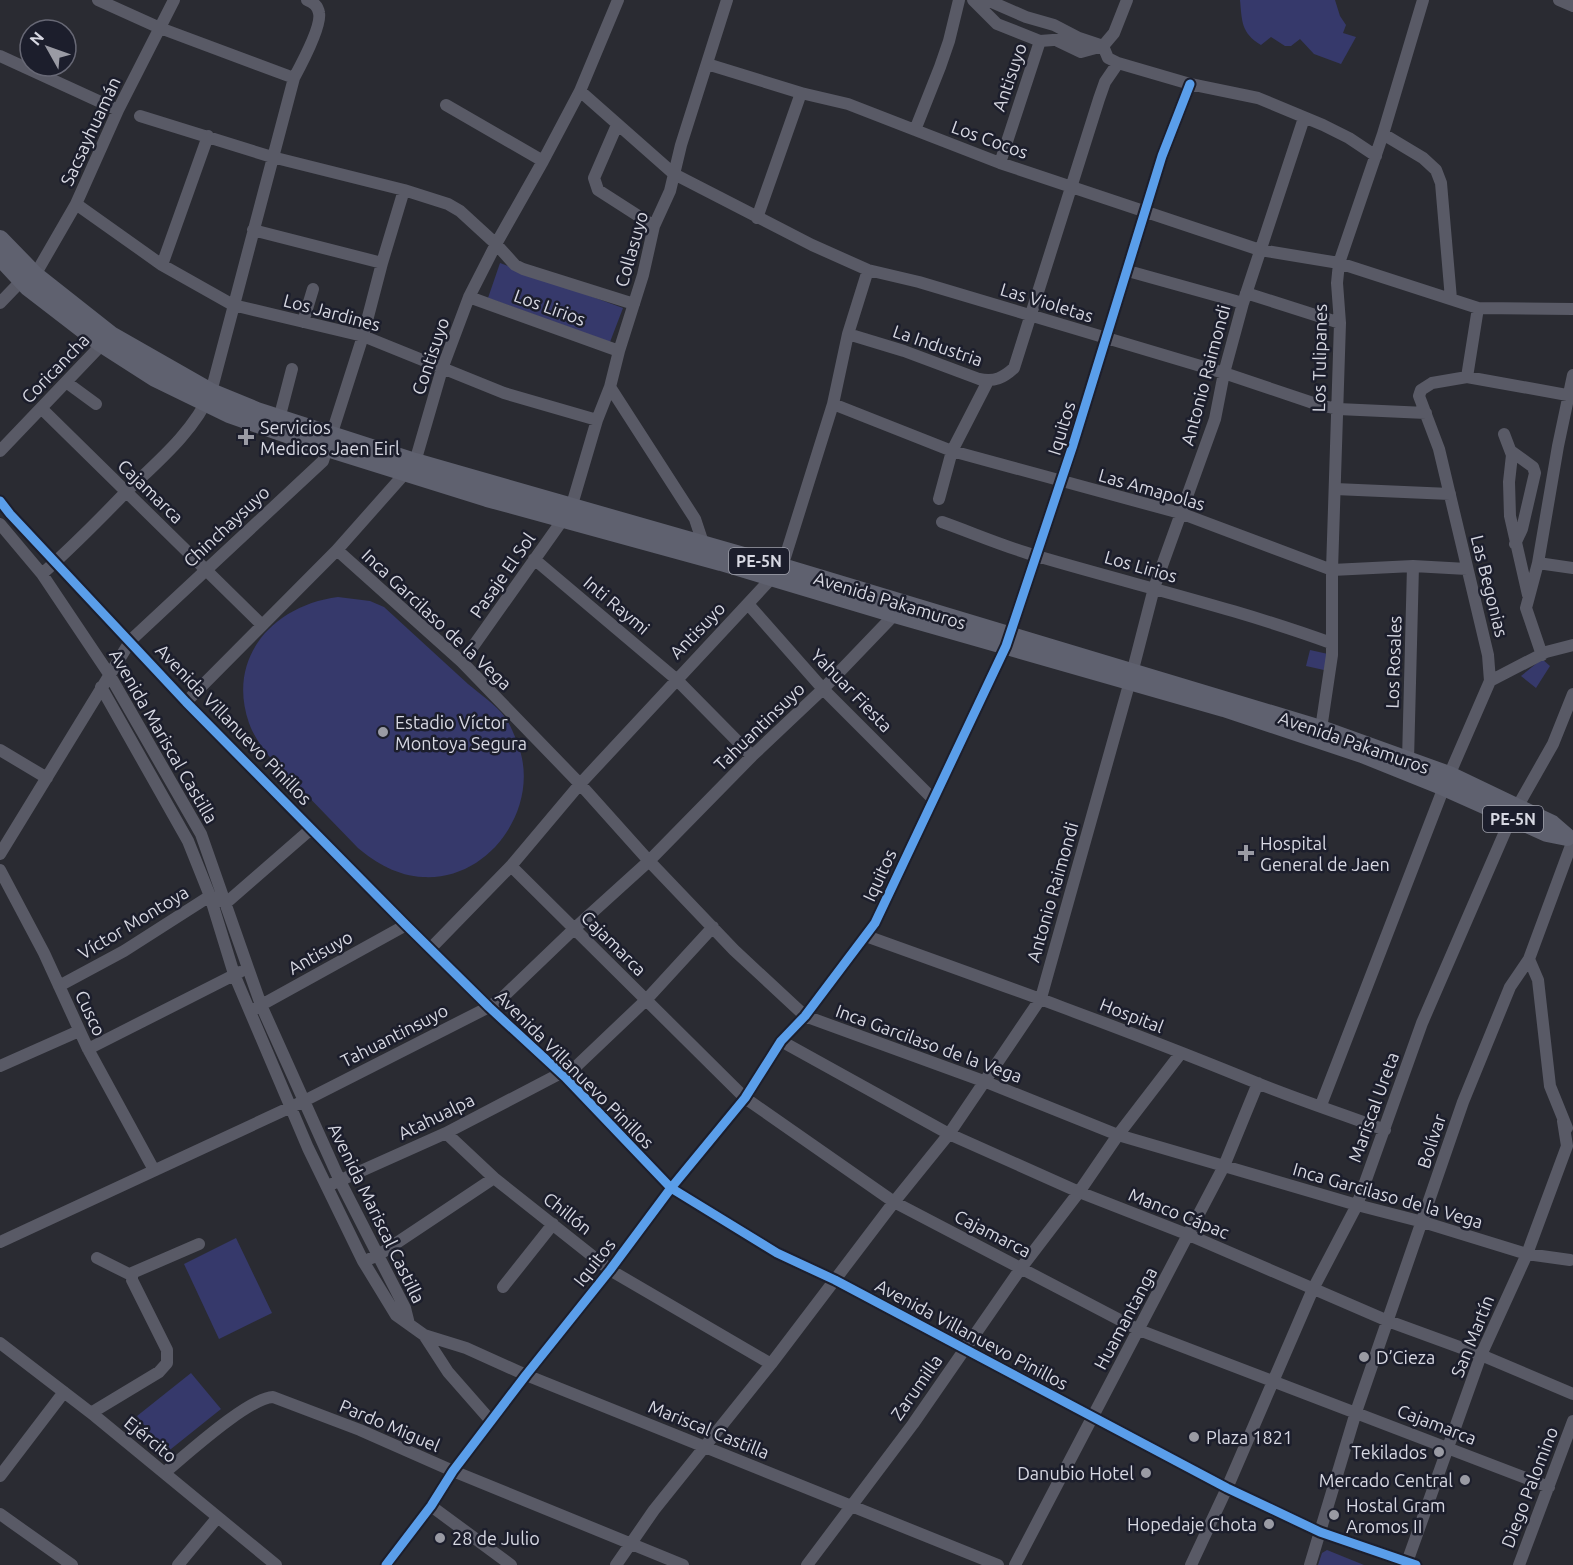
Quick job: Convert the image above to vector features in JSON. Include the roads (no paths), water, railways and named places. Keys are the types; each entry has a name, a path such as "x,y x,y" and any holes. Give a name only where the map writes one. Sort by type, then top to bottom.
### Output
{"highway":[{"name":"Avenida Pakamuros","path":"0,239 29,276"},
{"name":"Avenida Pakamuros","path":"0,257 29,276 106,340 208,398 229,414 567,514 777,572 1008,641 1321,729 1408,760 1514,813 1552,824 1571,839"},
{"name":"Avenida Pakamuros","path":"208,398 279,419 329,442"},
{"name":"Avenida Pakamuros","path":"567,514 704,546 895,614 1008,641"},
{"name":"Avenida Pakamuros","path":"1131,676 1447,781"}],"street":[{"path":"98,0 160,28 294,78"},
{"name":"Sacsayhuamán","path":"0,303 29,276 76,204 118,110 174,0"},
{"path":"42,574 169,451 198,417 208,398 294,78 314,36 320,15 318,7 307,0"},
{"name":"Contisuyo","path":"186,702 337,550 410,467 442,369 469,297 496,243 580,91 618,0"},
{"name":"Collasuyo","path":"567,514 610,387 643,275 654,226 670,191 695,100 727,0"},
{"path":"915,130 949,41 959,0"},
{"path":"973,0 997,24 1040,41"},
{"path":"987,0 1103,46 1108,58 1118,63 1190,84 1258,98 1349,138 1376,156"},
{"path":"1057,40 1081,52 1103,46 1114,33 1127,0"},
{"name":"Los Tulipanes","path":"1321,729 1332,655 1332,570 1340,323 1337,283 1339,263 1376,156 1423,0"},
{"path":"1558,0 1573,6"},
{"name":"Antisuyo","path":"1000,163 1040,41 1079,38"},
{"path":"0,56 118,110"},
{"path":"1032,315 1070,187 1076,175 1105,82 1118,63"},
{"name":"Los Cocos","path":"708,64 801,93 848,104 1000,163 1260,250 1339,263"},
{"name":"Iquitos","path":"386,1565 431,1506 453,1471 526,1375 610,1270 670,1188 745,1098 781,1041 805,1016 875,923 1008,641 1128,271 1144,211 1190,84"},
{"name":"Las Violetas","path":"580,91 674,174 757,218 868,270 919,282 1032,315 1224,373 1319,405 1338,409 1425,413"},
{"path":"757,218 801,93"},
{"path":"446,105 543,161"},
{"path":"140,116 272,157 404,190 454,207 523,269 634,304"},
{"name":"Antonio Raimondi","path":"616,1565 654,1510 771,1364 894,1202 950,1134 1041,998 1154,588 1215,418 1224,373 1244,298 1304,118"},
{"path":"617,125 594,178 594,184 602,193 654,226"},
{"path":"1383,134 1414,152 1436,170 1441,183 1451,299"},
{"path":"162,265 208,136"},
{"name":"Chinchaysuyo","path":"0,854 131,640 323,461 363,336 404,190"},
{"name":"Los Jardines","path":"76,204 162,265 233,305 363,336 504,393 597,420"},
{"path":"253,230 382,262"},
{"path":"1339,263 1478,308 1573,309"},
{"name":"Antisuyo","path":"431,948 511,866 580,784 777,572 833,404 848,334 868,270"},
{"path":"1128,271 1340,323"},
{"path":"303,322 313,289"},
{"name":"Los Lirios","path":"469,297 619,351"},
{"path":"1478,308 1467,377 1571,396"},
{"name":"La Industria","path":"848,334 988,381 1002,378 1014,368 1032,315"},
{"name":"Coricancha","path":"0,451 106,340"},
{"path":"279,419 292,369"},
{"path":"1542,655 1526,608 1538,563 1558,446 1571,396 1573,375"},
{"name":"Las Begonias","path":"1447,781 1490,681 1488,655 1439,449 1419,396 1425,386 1467,377"},
{"path":"939,499 952,451 988,381"},
{"path":"66,382 96,404"},
{"path":"610,387 694,519 704,546"},
{"name":"Las Amapolas","path":"833,404 952,451 1180,513 1332,570 1413,566 1467,569"},
{"name":"Cajamarca","path":"41,408 262,625"},
{"path":"1504,434 1512,460 1509,482 1510,516 1528,596"},
{"path":"1511,451 1533,467 1535,473 1528,509 1515,544"},
{"path":"1335,489 1450,494"},
{"name":"Avenida Villanuevo Pinillos","path":"0,501 186,702 406,926 563,1075 670,1188 777,1253 835,1280 1227,1488 1320,1532 1410,1564"},
{"path":"0,525 10,514"},
{"name":"Pasaje El Sol","path":"462,662 567,514"},
{"name":"Los Lirios","path":"942,522 1035,556 1154,588 1331,643"},
{"name":"Avenida Mariscal Castilla","path":"0,525 42,574 109,675 201,834 248,968 256,1008 291,1106 326,1188 363,1261 396,1315 409,1324"},
{"name":"Inca Garcilaso de la Vega","path":"337,550 462,662 580,784 649,861 805,1016 986,1082 1118,1135 1527,1254 1570,1260"},
{"name":"Inti Raymi","path":"534,559 676,679 752,756"},
{"path":"1538,563 1573,568"},
{"name":"Los Rosales","path":"1408,760 1413,566"},
{"name":"Yahuar Fiesta","path":"748,604 823,689 933,799"},
{"name":"Tahuantinsuyo","path":"0,1242 304,1101 489,1007 649,861 752,756 823,689 895,614"},
{"path":"1490,681 1546,652 1573,645"},
{"name":"Avenida Mariscal Castilla","path":"101,687 188,842 210,896 234,974 256,1008 304,1101 340,1181 405,1308 409,1324"},
{"name":"Mariscal Ureta","path":"1191,1565 1227,1488 1312,1289 1356,1205 1422,1023 1514,813 1553,744 1573,694"},
{"path":"0,750 47,778"},
{"path":"1321,1105 1447,781"},
{"path":"226,903 311,829"},
{"name":"Bolívar","path":"1310,1565 1356,1412 1475,1070 1510,987 1529,959 1571,839"},
{"name":"Cajamarca","path":"511,866 745,1098 894,1202 1139,1330 1549,1487"},
{"name":"Cusco","path":"0,870 15,895 88,1049 154,1170"},
{"name":"Víctor Montoya","path":"59,986 124,951 210,896 226,903"},
{"name":"Antisuyo","path":"256,1008 406,926"},
{"name":"Atahualpa","path":"326,1188 446,1133 563,1075 646,1000 713,927"},
{"name":"Hospital","path":"866,936 1041,998 1385,1130"},
{"path":"1529,959 1538,980 1550,1086 1573,1140"},
{"path":"88,1049 248,968"},
{"path":"0,1066 79,1031"},
{"name":"Manco Cápac","path":"781,1041 950,1134 1079,1192 1189,1235 1388,1321 1481,1355 1573,1394"},
{"name":"Zarumilla","path":"807,1565 913,1425 1021,1268 1181,1053"},
{"name":"Huamantanga","path":"1015,1565 1224,1166 1258,1083"},
{"name":"San Martín","path":"1410,1564 1481,1355 1527,1254 1567,1146 1563,1121"},
{"name":"Chillón","path":"446,1133 494,1178 610,1270 771,1364"},
{"path":"363,1261 377,1256 494,1178"},
{"path":"503,1287 553,1224"},
{"path":"131,1275 135,1271 199,1244"},
{"path":"91,1413 167,1364 167,1350 131,1275 97,1258"},
{"name":"Mariscal Castilla","path":"409,1324 424,1335 466,1348 526,1375 998,1565"},
{"path":"424,1335 448,1372 491,1421"},
{"name":"Ejército","path":"0,1343 91,1413 276,1565"},
{"path":"0,1476 64,1392"},
{"name":"Pardo Miguel","path":"164,1473 238,1414 264,1399 273,1397 360,1430 630,1545 683,1565"},
{"name":"Diego Palomino","path":"1519,1565 1573,1421"},
{"path":"431,1506 511,1565"},
{"path":"0,1514 72,1565"},
{"path":"178,1565 217,1518"}],"place":[{"name":"Servicios Medicos Jaen Eirl","path":"246,437"},
{"name":"Estadio Víctor Montoya Segura","path":"383,732"},
{"name":"Hospital General de Jaen","path":"1246,853"},
{"name":"D’Cieza","path":"1364,1357"},
{"name":"Plaza 1821","path":"1194,1437"},
{"name":"Tekilados","path":"1439,1452"},
{"name":"Danubio Hotel","path":"1146,1473"},
{"name":"Mercado Central","path":"1465,1480"},
{"name":"Hostal Gram Aromos II","path":"1334,1515"},
{"name":"Hopedaje Chota","path":"1269,1524"},
{"name":"28 de Julio","path":"440,1538"}]}
